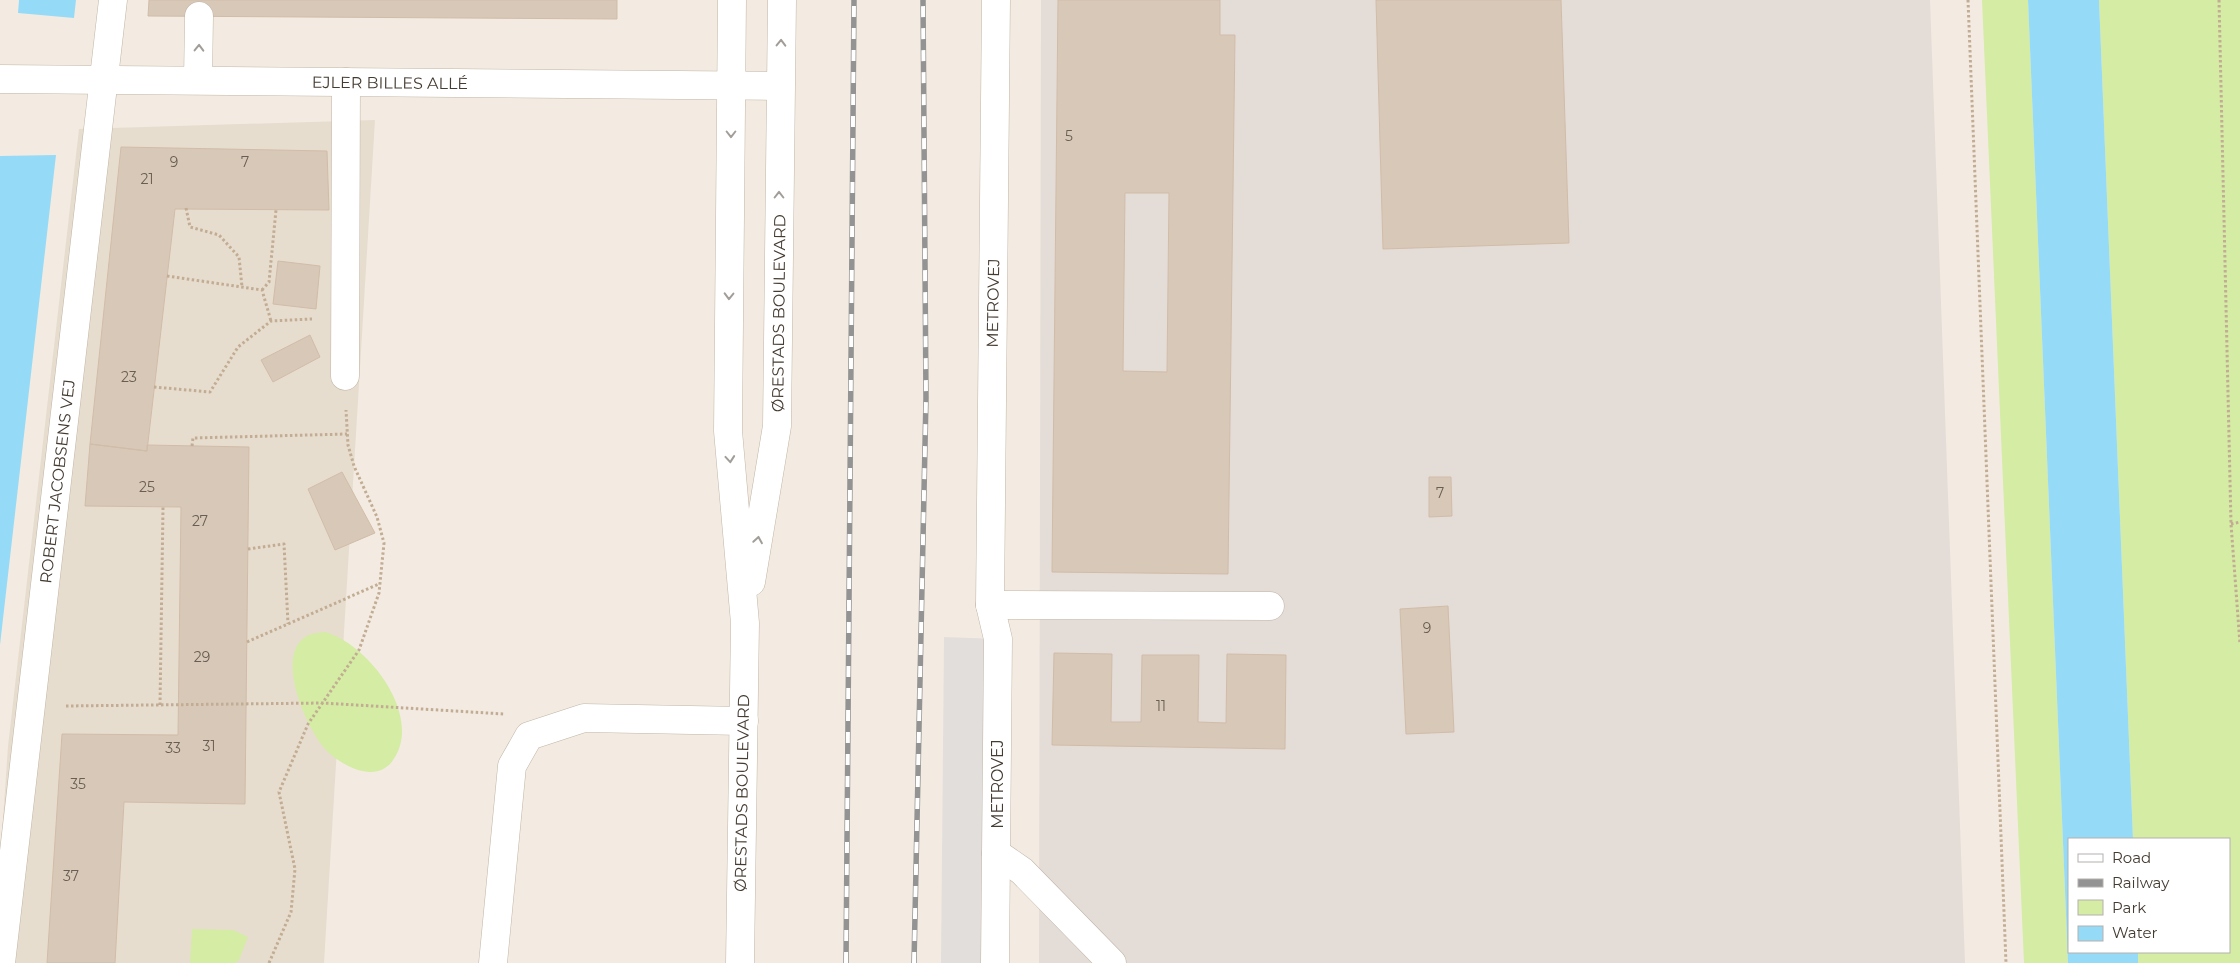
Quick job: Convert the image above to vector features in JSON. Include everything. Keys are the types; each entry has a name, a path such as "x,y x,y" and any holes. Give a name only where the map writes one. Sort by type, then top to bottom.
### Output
{"street":[{"name":"ROBERT JACOBSENS VEJ","path":"1,963 113,0"},
{"name":"ØRESTADS BOULEVARD","path":"732,0 728,431 745,623 740,963"},
{"name":"ØRESTADS BOULEVARD","path":"745,623 777,426 782,0"},
{"name":"METROVEJ","path":"996,0 990,605 998,639 996,963"},
{"path":"198,80 200,16"},
{"name":"EJLER BILLES ALLÉ","path":"0,79 780,86"},
{"path":"345,376 346,82"},
{"path":"990,605 1270,606"},
{"path":"493,963 512,766 530,736 584,718 744,720"},
{"path":"996,853 1022,871 1112,963"}],"path":[{"path":"1968,0 2006,963"},
{"path":"2220,0 2231,524 2240,644"},
{"path":"186,208 190,227 219,235 240,257 242,287"},
{"path":"262,290 269,282 276,210"},
{"path":"168,276 262,290"},
{"path":"262,290 271,321"},
{"path":"154,388 210,392 238,347 271,321 345,318"},
{"path":"269,963 291,912 295,869 279,792 308,724 359,650 379,594 384,543 377,517 354,466 348,446 345,376"},
{"path":"192,446 193,438 347,434"},
{"path":"160,705 163,507"},
{"path":"2231,524 2240,522"},
{"path":"248,549 284,544 288,624"},
{"path":"247,642 380,584"},
{"path":"30,706 322,703 507,714"}],"shaded area":[{"path":"1041,0 1930,0 1965,963 1039,963"},
{"path":"375,120 324,963 0,963 0,863 8,746 79,129"},
{"path":"944,637 998,639 999,963 941,963"}],"green space":[{"path":"1982,0 2028,0 2068,963 2024,963"},
{"path":"2099,0 2240,0 2240,963 2138,963 2138,953 2230,953 2230,838 2133,838"},
{"path":"325,632 342,639 359,651 374,666 387,684 397,704 402,724 401,743 391,763 381,770 365,772 336,759 319,742 304,712 294,678 293,662 296,648 306,636"},
{"path":"192,929 233,930 248,937 239,960 235,963 190,963"}],"water":[{"path":"19,0 76,0 74,18 18,13"},
{"path":"2028,0 2099,0 2133,838 2068,838 2068,953 2138,953 2138,963 2068,963"},
{"path":"56,155 0,645 0,156"}],"building":[{"path":"149,0 617,0 617,19 148,16"},
{"path":"1058,0 1220,0 1220,35 1235,35 1228,574 1052,572","holes":["1125,193 1169,193 1167,372 1123,371"]},
{"path":"1376,0 1561,0 1569,243 1383,249"},
{"path":"121,147 327,151 329,210 175,209 147,451 90,444"},
{"path":"278,261 320,266 316,309 273,304"},
{"path":"310,335 320,357 273,382 261,360"},
{"path":"90,444 147,451 147,445 249,447 245,804 124,802 115,963 47,963 62,734 178,735 181,507 85,506"},
{"path":"342,472 375,533 335,550 308,489"},
{"path":"1429,477 1451,477 1452,516 1429,517"},
{"path":"1448,606 1454,732 1406,734 1400,609"},
{"path":"1054,653 1112,654 1111,722 1141,722 1142,655 1199,655 1198,722 1226,723 1227,654 1286,655 1285,749 1052,745"}],"railway":[{"path":"846,963 854,0"},
{"path":"914,963 926,398 923,0"}]}
